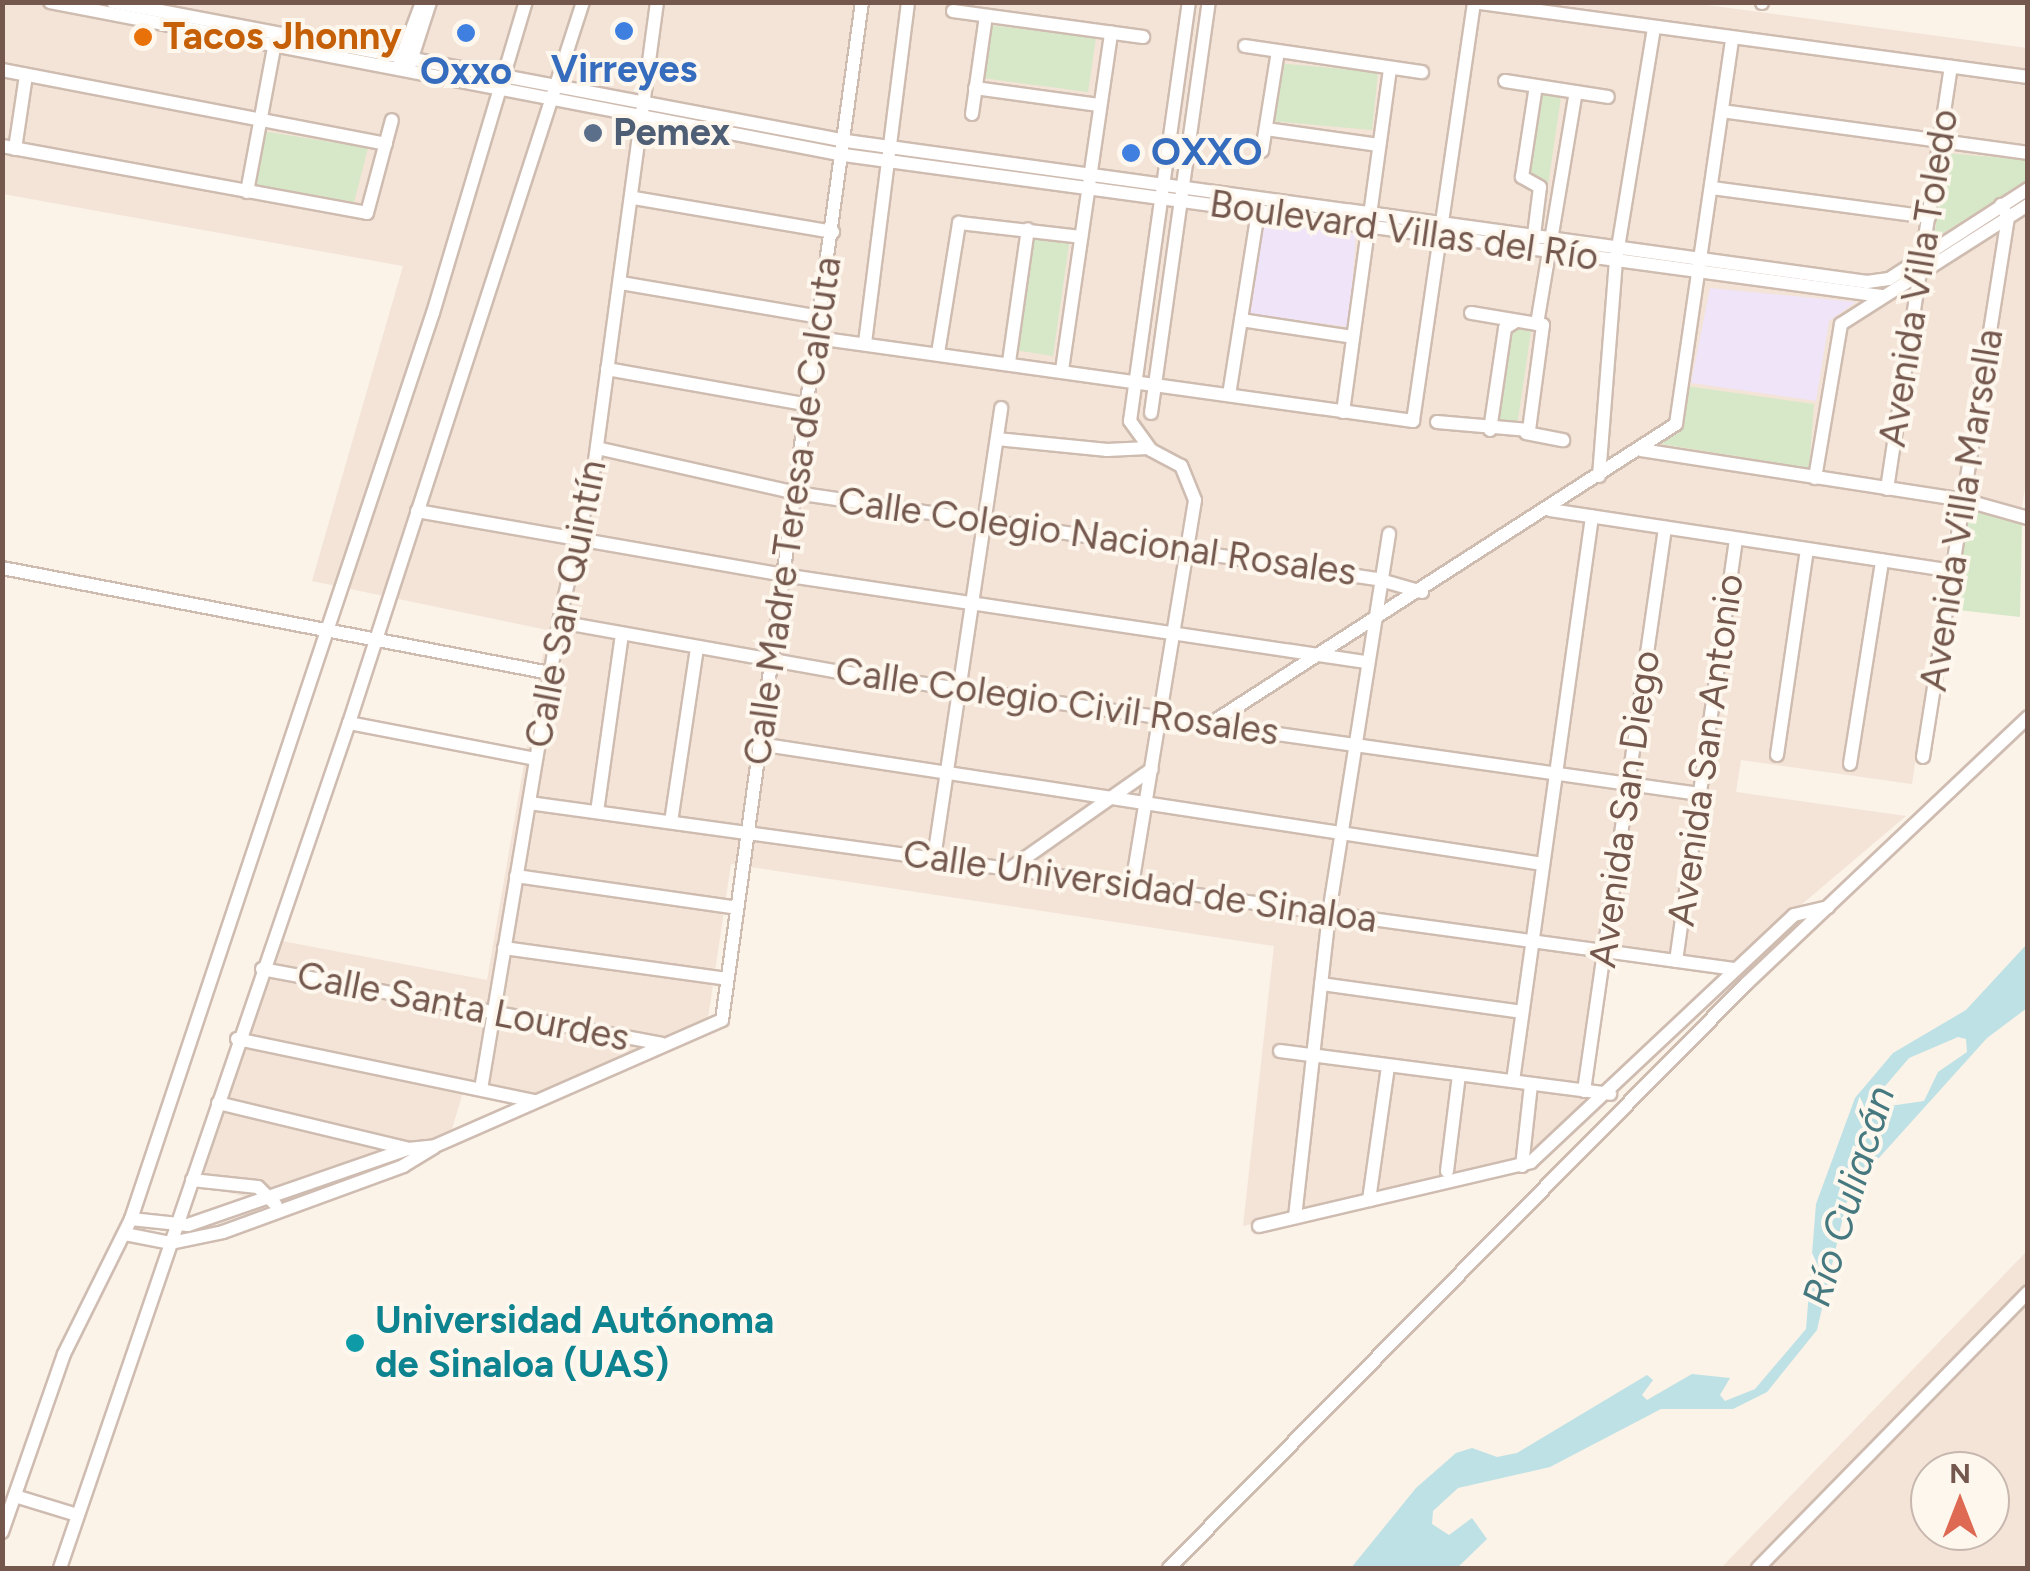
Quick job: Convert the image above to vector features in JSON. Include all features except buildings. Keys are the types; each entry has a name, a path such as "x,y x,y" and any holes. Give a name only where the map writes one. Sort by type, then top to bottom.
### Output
{"street":[{"name":"Boulevard Villas del Río","path":"50,2 845,148 1701,266 1881,296 2005,211 2028,189"},
{"name":"Boulevard Villas del Río","path":"112,2 276,41"},
{"path":"404,64 422,2"},
{"path":"404,64 430,2"},
{"path":"2,1532 64,1354 126,1234 329,629 526,2"},
{"path":"60,1568 237,1039 349,723 583,2"},
{"name":"Calle San Quintín","path":"481,1089 559,622 596,448 634,198 656,2"},
{"name":"Calle Madre Teresa de Calcuta","path":"664,1045 722,1020 845,148 862,2"},
{"path":"866,343 908,2"},
{"path":"1148,448 1130,421 1189,2"},
{"path":"1151,414 1210,2"},
{"path":"818,338 1009,362 1402,421 1418,414 1474,2 2028,77"},
{"path":"953,10 1142,37"},
{"path":"972,114 986,16"},
{"path":"1599,476 1616,254 1654,27"},
{"path":"1062,370 1111,33"},
{"path":"1210,724 1550,510 1679,420 1732,38"},
{"path":"247,192 276,41"},
{"path":"1245,46 1422,72"},
{"path":"1262,150 1278,52"},
{"name":"Avenida Villa Toledo","path":"1887,488 1952,67"},
{"path":"1342,412 1390,68"},
{"path":"2,70 386,144"},
{"path":"26,75 9,148 367,212 392,120"},
{"path":"1505,81 1608,97"},
{"path":"1536,86 1522,178 1547,189 1562,184 1576,92"},
{"path":"975,88 1099,105"},
{"path":"1722,111 2028,153"},
{"path":"1266,128 1380,146"},
{"path":"1712,188 1929,217"},
{"path":"1537,324 1547,189"},
{"name":"Boulevard Villas del Río","path":"1182,195 1258,212 1369,221"},
{"path":"634,198 833,232"},
{"name":"Boulevard Villas del Río","path":"1701,266 1880,283 2005,211 2028,205"},
{"name":"Avenida Villa Marsella","path":"1923,756 2005,211"},
{"path":"1229,395 1258,212"},
{"path":"938,353 955,228 968,220 1081,237"},
{"path":"1009,362 1028,229"},
{"path":"621,282 820,317"},
{"path":"1815,478 1838,330 1881,296"},
{"path":"1471,312 1537,324 1544,332 1528,428"},
{"path":"1241,320 1353,337"},
{"path":"1490,430 1504,328 1517,321"},
{"path":"608,370 809,405"},
{"path":"934,858 1002,408"},
{"path":"1437,422 1490,430 1528,428 1563,440"},
{"path":"998,439 1107,450 1148,448 1175,460 1190,480 1190,550 1132,886"},
{"name":"Calle Colegio Nacional Rosales","path":"596,448 796,492 1377,578 1422,592"},
{"path":"1641,450 1964,500 2028,518"},
{"path":"1550,510 1952,572"},
{"path":"416,511 783,575 1365,662"},
{"path":"1513,1082 1592,517"},
{"name":"Avenida San Diego","path":"1584,1090 1665,528"},
{"path":"1295,1218 1340,833 1377,578 1389,534"},
{"name":"Avenida San Antonio","path":"1676,961 1736,540"},
{"path":"1777,755 1808,550"},
{"path":"1850,764 1882,561"},
{"path":"2,568 550,673"},
{"name":"Calle Colegio Civil Rosales","path":"559,622 771,660 1699,794"},
{"path":"598,812 622,634"},
{"path":"671,822 696,647"},
{"path":"1169,1568 1828,907 2028,717"},
{"path":"349,723 536,759"},
{"path":"759,744 1543,864"},
{"path":"1011,868 1152,769"},
{"name":"Calle Universidad de Sinaloa","path":"529,803 1734,969"},
{"path":"516,876 737,908"},
{"path":"1259,1226 1522,1166 1610,1094 1734,969 1798,911 1828,907"},
{"path":"504,948 727,979"},
{"name":"Calle Santa Lourdes","path":"262,969 494,1017 664,1045"},
{"path":"1321,984 1522,1012"},
{"path":"237,1039 536,1100"},
{"path":"126,1234 171,1243 280,1214 664,1045"},
{"path":"1280,1052 1610,1094"},
{"path":"1370,1200 1388,1066"},
{"path":"1446,1171 1459,1075"},
{"path":"1522,1166 1530,1084"},
{"path":"218,1103 408,1149 431,1150"},
{"path":"131,1219 176,1226 272,1198 408,1149"},
{"path":"192,1180 258,1187 272,1198 280,1214"},
{"path":"1758,1568 2028,1292"},
{"path":"15,1496 77,1515"}],"shaded area":[{"path":"1684,2 2027,48 2028,470 2020,518 1955,494 1912,784 1741,760 1736,792 1906,816 1723,971 1604,959 1585,1088 1605,1090 1533,1159 1243,1226 1274,946 731,864 708,1018 516,1104 463,1092 447,1146 289,1206 198,1186 282,941 487,980 547,630 312,581 403,266 3,194 2,3"},
{"path":"1264,222 1356,234 1349,327 1245,313"},
{"path":"1710,288 1856,302 1829,321 1816,401 1691,383"},
{"path":"2027,1251 2027,1568 1721,1568"}],"green space":[{"path":"988,25 1096,38 1088,92 982,78"},
{"path":"1276,63 1378,72 1372,130 1271,121"},
{"path":"1535,93 1561,97 1548,185 1522,181"},
{"path":"262,131 368,148 354,202 253,184"},
{"path":"1945,153 2027,160 2027,180 1934,239"},
{"path":"1032,231 1070,237 1053,356 1015,350"},
{"path":"1508,328 1531,331 1517,426 1494,423"},
{"path":"1686,386 1814,404 1809,468 1661,444 1679,432"},
{"path":"1966,504 2022,523 2020,617 1949,609"}],"water":[{"name":"Río Culiacán","path":"2027,944 2027,1008 1987,1038 1859,1180 1846,1204 1817,1330 1767,1392 1733,1409 1661,1409 1550,1467 1458,1488 1433,1511 1432,1524 1449,1535 1472,1518 1487,1539 1457,1568 1351,1568 1416,1488 1456,1453 1472,1448 1497,1457 1517,1453 1647,1375 1653,1380 1642,1395 1647,1400 1692,1374 1730,1378 1720,1395 1725,1401 1755,1389 1806,1329 1816,1204 1855,1098 1893,1053 1966,1010","holes":["1958,1037 1966,1039 1967,1052 1938,1072 1924,1101 1876,1108 1874,1099 1909,1058"]}],"place":[{"name":"Virreyes","path":"624,31"},
{"name":"Oxxo","path":"466,33"},
{"name":"Tacos Jhonny","path":"143,37"},
{"name":"Pemex","path":"593,133"},
{"name":"OXXO","path":"1131,153"},
{"name":"Universidad Autónoma de Sinaloa (UAS)","path":"355,1343"}]}
